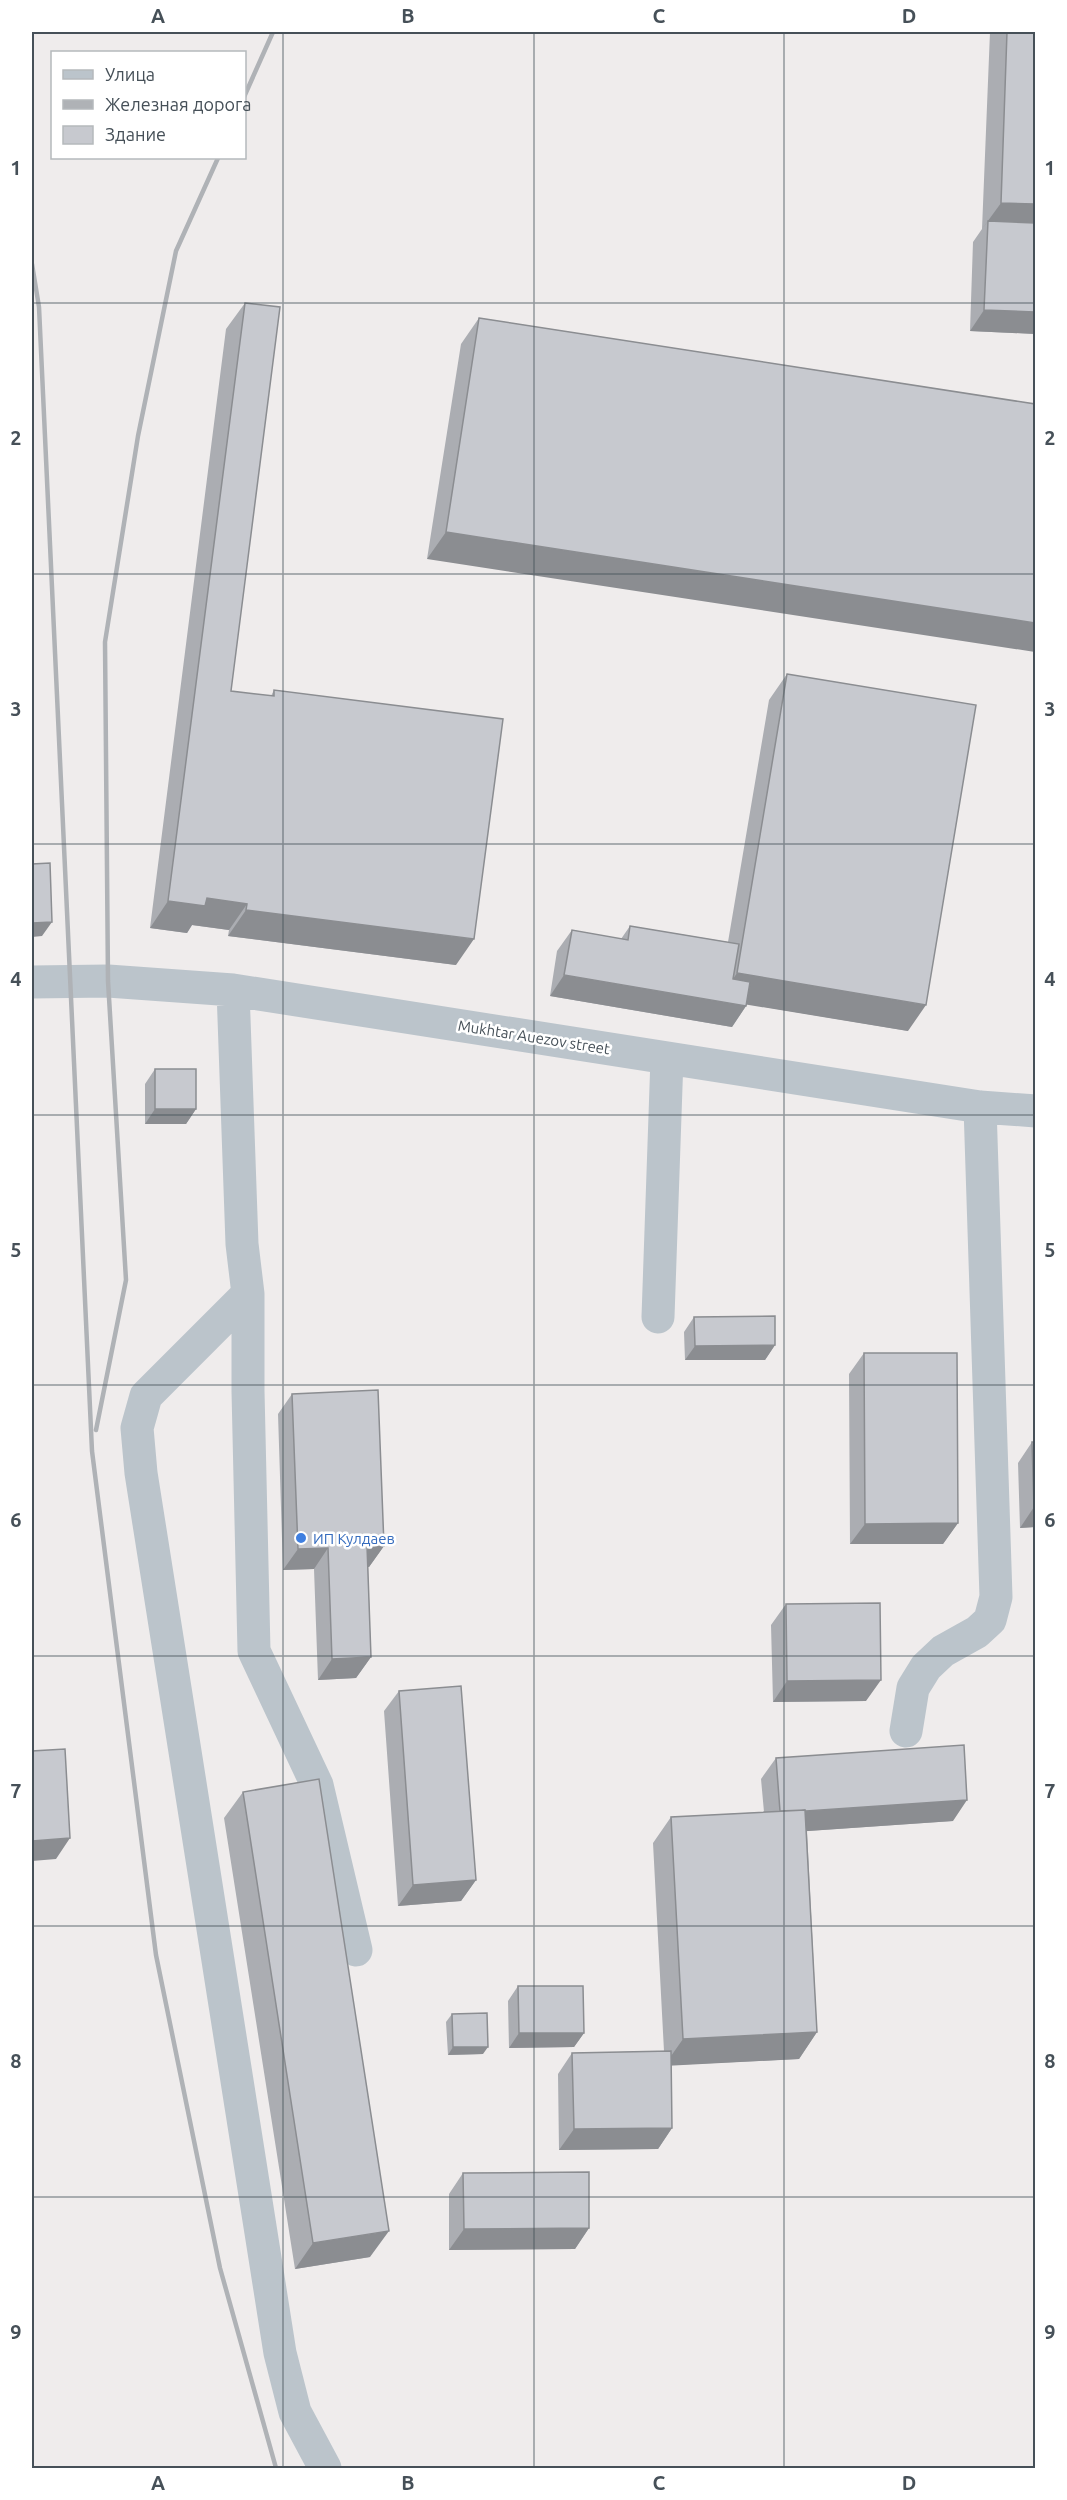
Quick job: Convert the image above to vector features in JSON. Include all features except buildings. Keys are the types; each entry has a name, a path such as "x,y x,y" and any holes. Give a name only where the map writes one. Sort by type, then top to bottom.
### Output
{"street":[{"name":"Mukhtar Auezov street","path":"32,982 108,981 233,990 980,1107 1035,1112"},
{"path":"233,990 242,1244 248,1294 254,1652 317,1785 356,1950"},
{"path":"658,1317 667,1058"},
{"path":"906,1731 913,1688 926,1667 942,1652 977,1632 990,1620 996,1597 980,1107"},
{"path":"248,1294 146,1396 137,1428 141,1473 280,2352 296,2412 325,2469"}],"railway":[{"path":"246,93 273,32"},
{"path":"96,1430 126,1280 108,981 105,642 138,436 176,251 218,159"},
{"path":"32,264 39,307 92,1451 156,1955 220,2268 276,2468"}],"place":[{"name":"ИП Кулдаев","path":"301,1538"}]}
